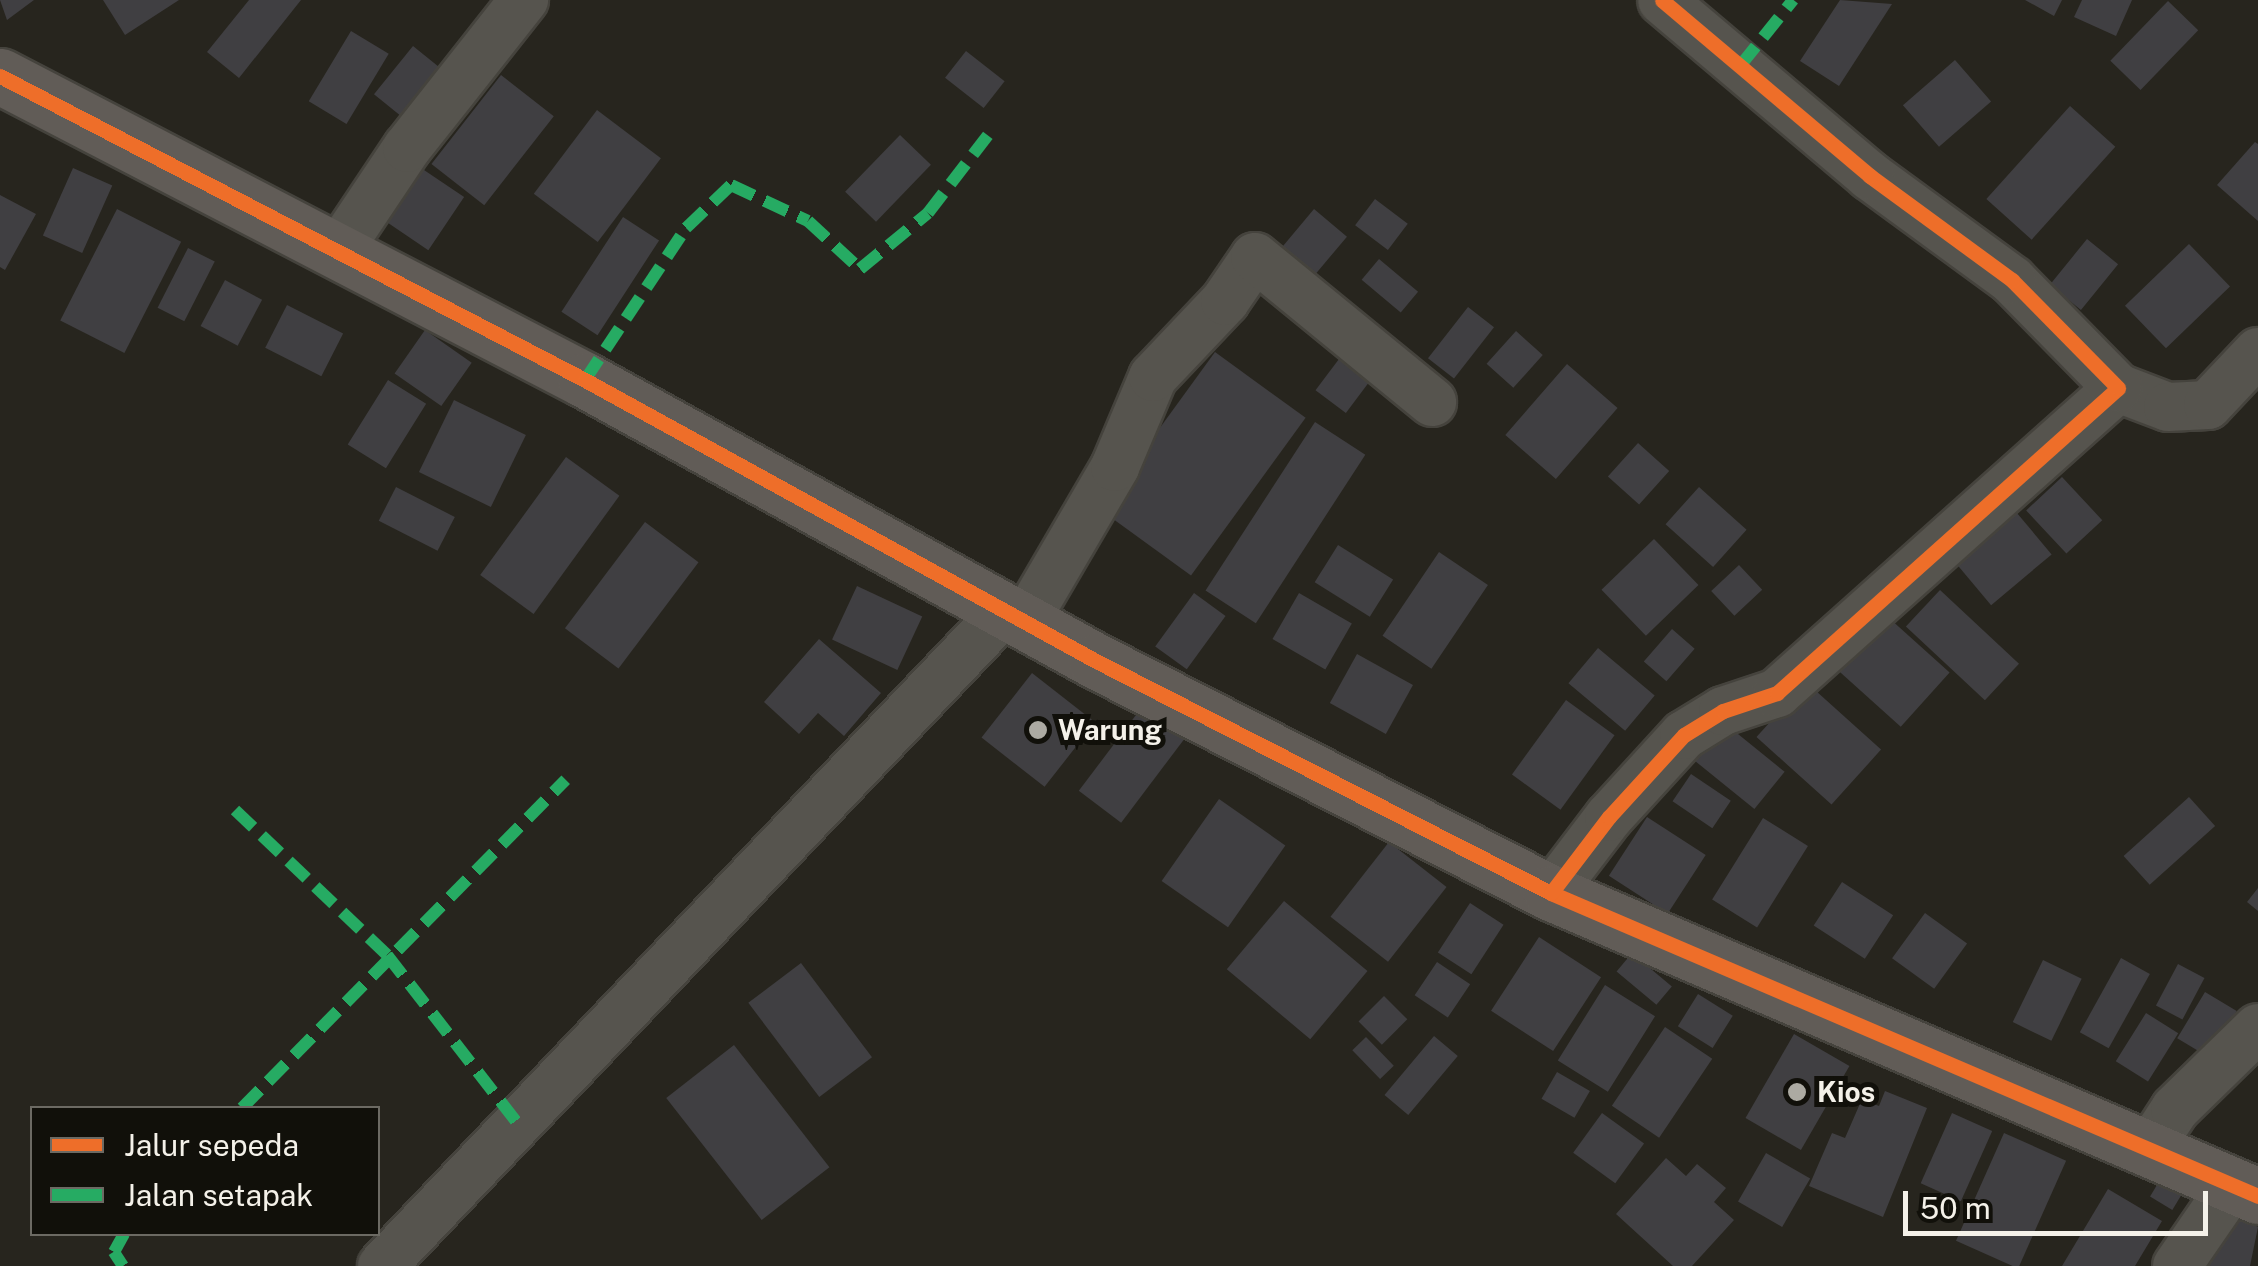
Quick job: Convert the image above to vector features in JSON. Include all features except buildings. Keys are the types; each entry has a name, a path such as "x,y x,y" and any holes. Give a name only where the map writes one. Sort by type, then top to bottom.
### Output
{"street":[{"path":"346,236 524,0"},
{"path":"1662,0 1870,176 2012,280 2118,388 2168,407 2208,404 2258,352"},
{"path":"0,76 346,236 1552,893 2161,1131 2245,1191 2177,1266"},
{"path":"382,1266 1028,606 1115,467 1153,376 1225,300 1255,257 1432,402"},
{"path":"1552,893 1608,817 1684,736 1723,711 1777,693 2118,388"},
{"path":"2161,1131 2258,1028"}],"marked path":[{"path":"1740,66 1793,0"},
{"path":"585,380 686,228 731,185 808,221 860,269 928,213 988,135"},
{"path":"244,1106 566,780"},
{"path":"235,810 387,955 519,1125"},
{"path":"123,1236 114,1252 123,1266"}],"cycle path":[{"path":"1551,893 1609,817 1684,735 1723,711 1777,693 2118,388 2012,280 1870,176 1662,0"},
{"path":"0,76 585,380 1096,661 1551,893 2258,1196"}],"place":[{"name":"Warung","path":"1038,730"},
{"name":"Kios","path":"1797,1092"}]}
